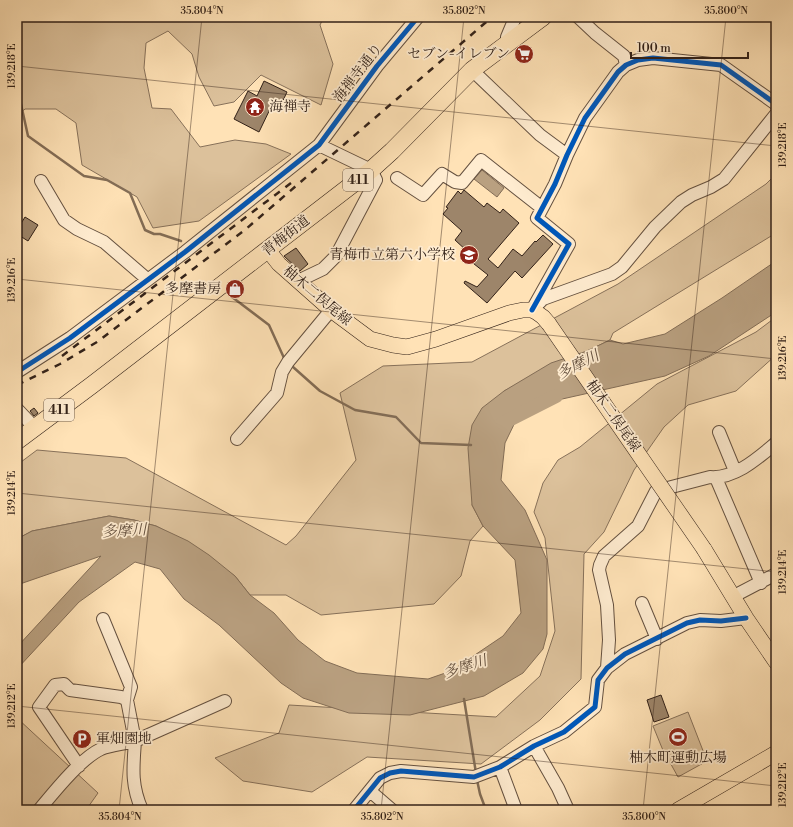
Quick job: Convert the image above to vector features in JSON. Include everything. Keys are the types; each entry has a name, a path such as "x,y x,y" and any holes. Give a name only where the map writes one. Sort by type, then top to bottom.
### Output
{"highway":[{"name":"青梅街道","path":"17,441 371,170 392,151 472,70 539,17"}],"main road":[{"name":"柚木二俣尾線","path":"268,250 279,264 331,310 370,339 393,346 407,347 436,339 513,312 532,310 540,314 549,324 704,549 746,618 776,662"},
{"path":"678,810 776,753"}],"street":[{"name":"海禅寺通り","path":"17,372 42,358 70,338 185,252 319,145 377,66 418,17"},
{"path":"507,43 507,37 514,17 520,20 525,20 539,17"},
{"path":"578,17 595,33 624,56 626,65"},
{"path":"532,310 569,244 537,218 555,184 566,155 585,118 618,72 626,65 638,60 653,58 722,65 776,104"},
{"path":"472,70 540,135 566,155"},
{"path":"532,310 543,300 612,274 622,267 655,227 681,202 724,179 776,114"},
{"path":"298,281 323,269 336,256 376,180 371,170 319,145"},
{"path":"397,178 423,195 442,174 455,182 462,183 481,160 542,208"},
{"path":"41,181 64,220 77,229 104,242 147,279"},
{"path":"237,439 277,393 282,372 288,362 331,310"},
{"path":"17,410 35,428"},
{"path":"719,432 735,471"},
{"path":"607,668 609,640 607,605 599,570 604,556 638,526 656,491 710,477 716,478 750,465 776,443"},
{"path":"716,478 761,583"},
{"path":"734,596 776,574"},
{"path":"642,603 657,639"},
{"path":"354,810 380,778 390,773 401,771 474,777 500,767 534,746 564,732 595,707 598,680 607,668 626,654 687,623 700,620 722,621 746,618"},
{"path":"103,619 131,687 127,700 135,741 133,781 136,798 142,810"},
{"path":"79,766 39,707 55,685 64,684 70,690 121,697 127,700"},
{"path":"39,810 79,766 102,749 135,741 225,701"},
{"path":"534,746 558,788 568,810"},
{"path":"500,767 516,810"},
{"path":"370,791 392,810"}],"shaded area":[{"path":"17,17 324,17 320,25 333,64 321,105 261,75 234,102 214,106 199,77 192,54 168,31 146,43 144,68 152,108 171,109 200,147 235,140 266,144 291,154 199,221 153,228 137,197 82,165 76,123 56,109 25,109 17,116"},
{"path":"776,174 776,233 613,333 610,340 504,391 472,505 483,526 470,541 461,576 434,604 321,615 286,595 250,595 235,576 171,534 156,526 134,520 109,516 32,531 17,539 17,465 37,450 126,458 286,545 296,536 356,460 340,393 383,366 472,362 618,284 766,184"},
{"path":"776,317 776,355 736,391 688,405 664,427 634,470 604,532 584,554 581,679 540,720 481,764 367,757 312,792 243,781 215,758 279,733 289,705 496,717 540,676 555,631 545,538 534,512 543,483 558,460 580,447 657,384 756,332"},
{"name":"柚木町運動広場","path":"688,712 707,761 678,777 662,748 653,726"},
{"path":"17,718 98,793 86,810 17,810"}],"water":[{"path":"482,170 504,188 497,197 474,179"},
{"path":"776,261 776,312 709,356 665,376 522,408 505,443 501,480 525,510 547,560 547,634 543,649 523,673 484,696 410,715 349,713 303,698 281,683 219,625 184,599 160,569 135,562 79,602 17,669 17,647 101,556 17,585 17,539 32,531 109,516 134,520 156,526 188,541 209,555 235,576 250,595 274,613 298,640 325,661 357,673 428,679 451,671 503,636 521,613 515,560 483,526 472,505 468,448 472,425 482,408 504,391 551,363 587,351 610,340 623,344 665,334 722,298"}],"building":[{"name":"海禅寺","path":"264,81 287,92 279,109 272,105 259,132 234,119 248,91 257,96"},
{"path":"464,190 484,207 487,203 500,213 503,209 519,223 488,259 498,268 513,249 522,256 535,241 536,242 543,235 553,244 522,278 515,271 487,303 464,283 465,281 477,287 488,275 464,256 468,252 455,240 462,231 443,214 448,208 446,207 458,191 461,194"},
{"path":"25,217 38,225 28,241 17,234 17,230"},
{"path":"296,248 308,264 300,271 284,256"},
{"path":"238,285 242,291 233,294 231,291"},
{"path":"34,408 38,413 34,416 30,411"},
{"path":"661,695 669,717 654,722 647,700"}],"waterway":[{"path":"17,86 28,136 84,176 107,180 130,193 145,230 181,241"},
{"path":"226,291 269,325 284,358"},
{"path":"293,367 320,391 355,410 396,417 421,443 471,445"},
{"name":"多摩川","path":"503,423 556,396"},
{"path":"464,699 476,773"},
{"path":"477,780 486,810"}],"railway":[{"path":"17,385 60,364 97,342 246,229 492,17"},
{"path":"62,356 291,183"}],"cycle path":[{"path":"17,372 70,338 185,252 319,145 377,66 418,17"},
{"path":"532,310 569,244 537,218 555,184 585,118 618,72 626,65 638,60 653,58 721,65 776,104"},
{"path":"354,810 380,778 390,773 401,771 474,777 500,767 534,746 564,732 595,707 598,680 607,668 625,654 687,623 700,620 721,621 746,618"}],"place":[{"name":"セブン-イレブン","path":"524,54"},
{"name":"海禅寺","path":"255,107"},
{"name":"青梅市立第六小学校","path":"469,255"},
{"name":"多摩書房","path":"235,289"},
{"name":"柚木町運動広場","path":"678,737"},
{"name":"軍畑園地","path":"82,739"}]}
